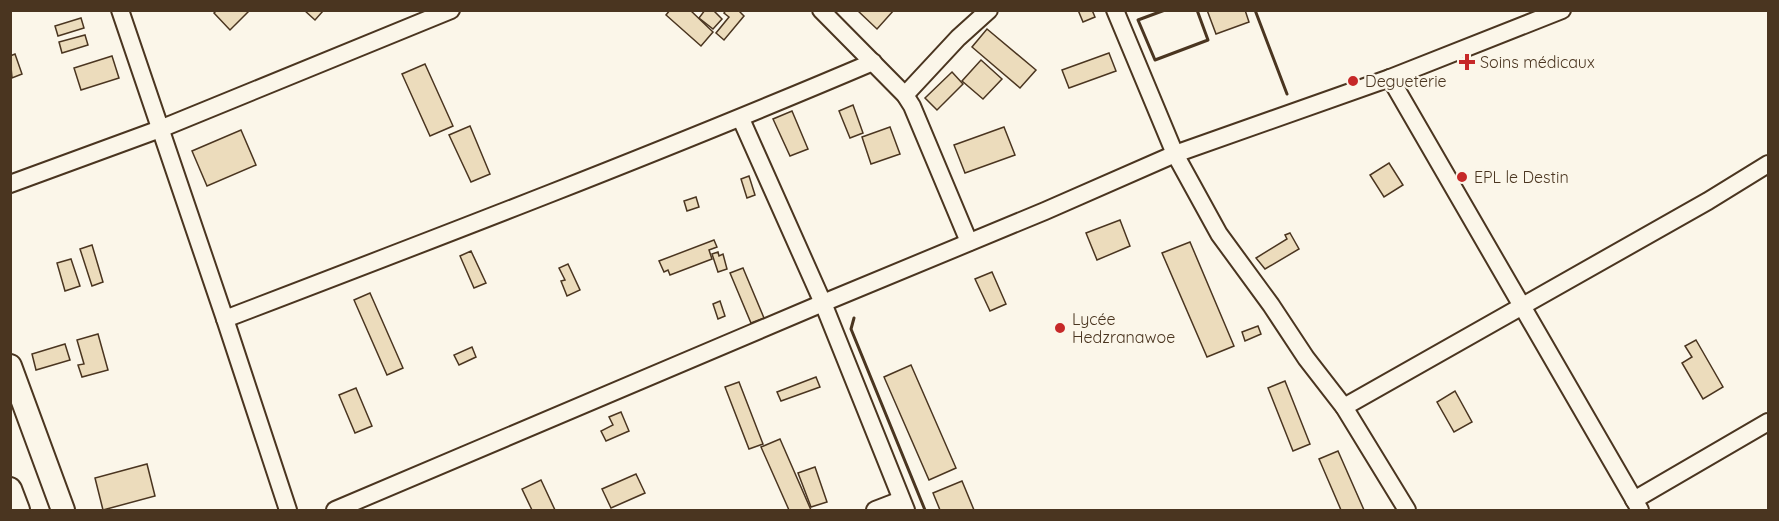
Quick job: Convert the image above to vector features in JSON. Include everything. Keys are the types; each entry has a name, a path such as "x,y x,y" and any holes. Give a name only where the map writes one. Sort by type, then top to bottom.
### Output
{"main road":[{"path":"10,366 63,510"},
{"path":"10,489 18,510"}],"street":[{"path":"120,10 288,510"},
{"path":"10,184 160,129 451,10"},
{"path":"821,10 905,95 969,242"},
{"path":"905,95 958,38 989,10"},
{"path":"1115,10 1175,154 1219,234 1306,358 1344,406 1407,510"},
{"path":"335,510 1175,154 1390,78 1562,10"},
{"path":"225,319 530,202 741,118 873,62"},
{"path":"1390,78 1637,505 1768,422"},
{"path":"741,118 823,303 904,505 875,510"},
{"path":"1344,406 1708,201 1768,164"}],"building":[{"path":"217,10 250,10 230,30 214,13"},
{"path":"304,10 321,10 323,11 315,20"},
{"path":"670,10 690,10 713,32 701,46 666,15"},
{"path":"705,10 713,10 722,19 713,29 699,18"},
{"path":"726,10 738,10 744,16 724,40 716,33 729,17 724,13"},
{"path":"857,10 894,10 877,29"},
{"path":"1078,10 1092,10 1095,17 1083,22"},
{"path":"1207,10 1245,10 1249,22 1216,34"},
{"path":"81,18 84,28 58,36 55,26"},
{"path":"987,29 1036,70 1020,88 972,47"},
{"path":"85,35 88,45 62,53 59,42"},
{"path":"1109,53 1116,71 1069,88 1062,70"},
{"path":"15,54 22,74 12,78 10,56"},
{"path":"112,56 119,78 81,90 74,68"},
{"path":"981,60 1002,79 983,99 962,81"},
{"path":"425,64 453,126 430,136 402,74"},
{"path":"952,72 963,84 937,110 925,98"},
{"path":"853,105 863,133 850,138 839,111"},
{"path":"792,111 808,149 790,156 773,119"},
{"path":"470,126 490,174 471,182 449,135"},
{"path":"890,127 900,154 871,164 862,137"},
{"path":"1004,127 1015,155 965,173 954,145"},
{"path":"241,130 256,165 207,186 192,151"},
{"path":"1389,163 1403,185 1384,197 1370,175"},
{"path":"749,176 755,195 747,198 741,179"},
{"path":"696,197 699,207 687,211 684,201"},
{"path":"1120,220 1130,246 1097,260 1086,233"},
{"path":"1290,233 1299,249 1265,269 1256,258 1287,239 1285,235"},
{"path":"714,240 717,247 709,250 712,259 670,275 668,270 664,272 659,261"},
{"path":"1190,242 1234,346 1207,357 1162,253"},
{"path":"92,245 103,282 92,286 80,249"},
{"path":"471,251 486,283 474,288 460,256"},
{"path":"718,252 719,256 723,254 727,269 718,272 712,254"},
{"path":"71,259 80,286 65,291 57,263"},
{"path":"568,264 580,290 567,296 561,281 565,280 559,268"},
{"path":"743,268 764,318 751,323 730,273"},
{"path":"992,272 1006,304 990,311 975,279"},
{"path":"370,293 403,368 387,375 354,300"},
{"path":"720,301 725,316 718,319 713,304"},
{"path":"1258,326 1261,334 1245,341 1242,332"},
{"path":"98,334 108,370 82,377 78,365 84,364 77,340"},
{"path":"1696,340 1723,387 1703,399 1682,363 1692,357 1685,346"},
{"path":"65,344 70,360 36,370 32,354"},
{"path":"472,347 476,357 459,365 454,355"},
{"path":"911,365 956,468 929,480 884,377"},
{"path":"816,377 820,387 781,401 777,392"},
{"path":"1285,381 1310,444 1293,451 1268,388"},
{"path":"739,382 763,444 749,449 725,387"},
{"path":"356,388 372,426 355,433 339,395"},
{"path":"1455,391 1472,422 1454,432 1437,402"},
{"path":"621,412 629,431 606,441 601,431 613,425 609,417"},
{"path":"780,439 811,510 789,510 761,447"},
{"path":"1338,451 1364,510 1341,510 1319,459"},
{"path":"147,464 155,496 103,510 95,478"},
{"path":"815,467 827,502 811,507 798,473"},
{"path":"636,474 645,493 611,508 602,489"},
{"path":"541,480 555,510 532,510 522,489"},
{"path":"962,481 974,510 940,510 933,493"}],"wall":[{"path":"1165,10 1138,20 1155,60 1208,40 1197,10"},
{"path":"1255,10 1287,94"},
{"path":"854,318 851,329 925,510"}],"place":[{"name":"Soins médicaux","path":"1467,62"},
{"name":"Degueterie","path":"1353,81"},
{"name":"EPL le Destin","path":"1462,177"},
{"name":"Lycée Hedzranawoe","path":"1060,328"}]}
